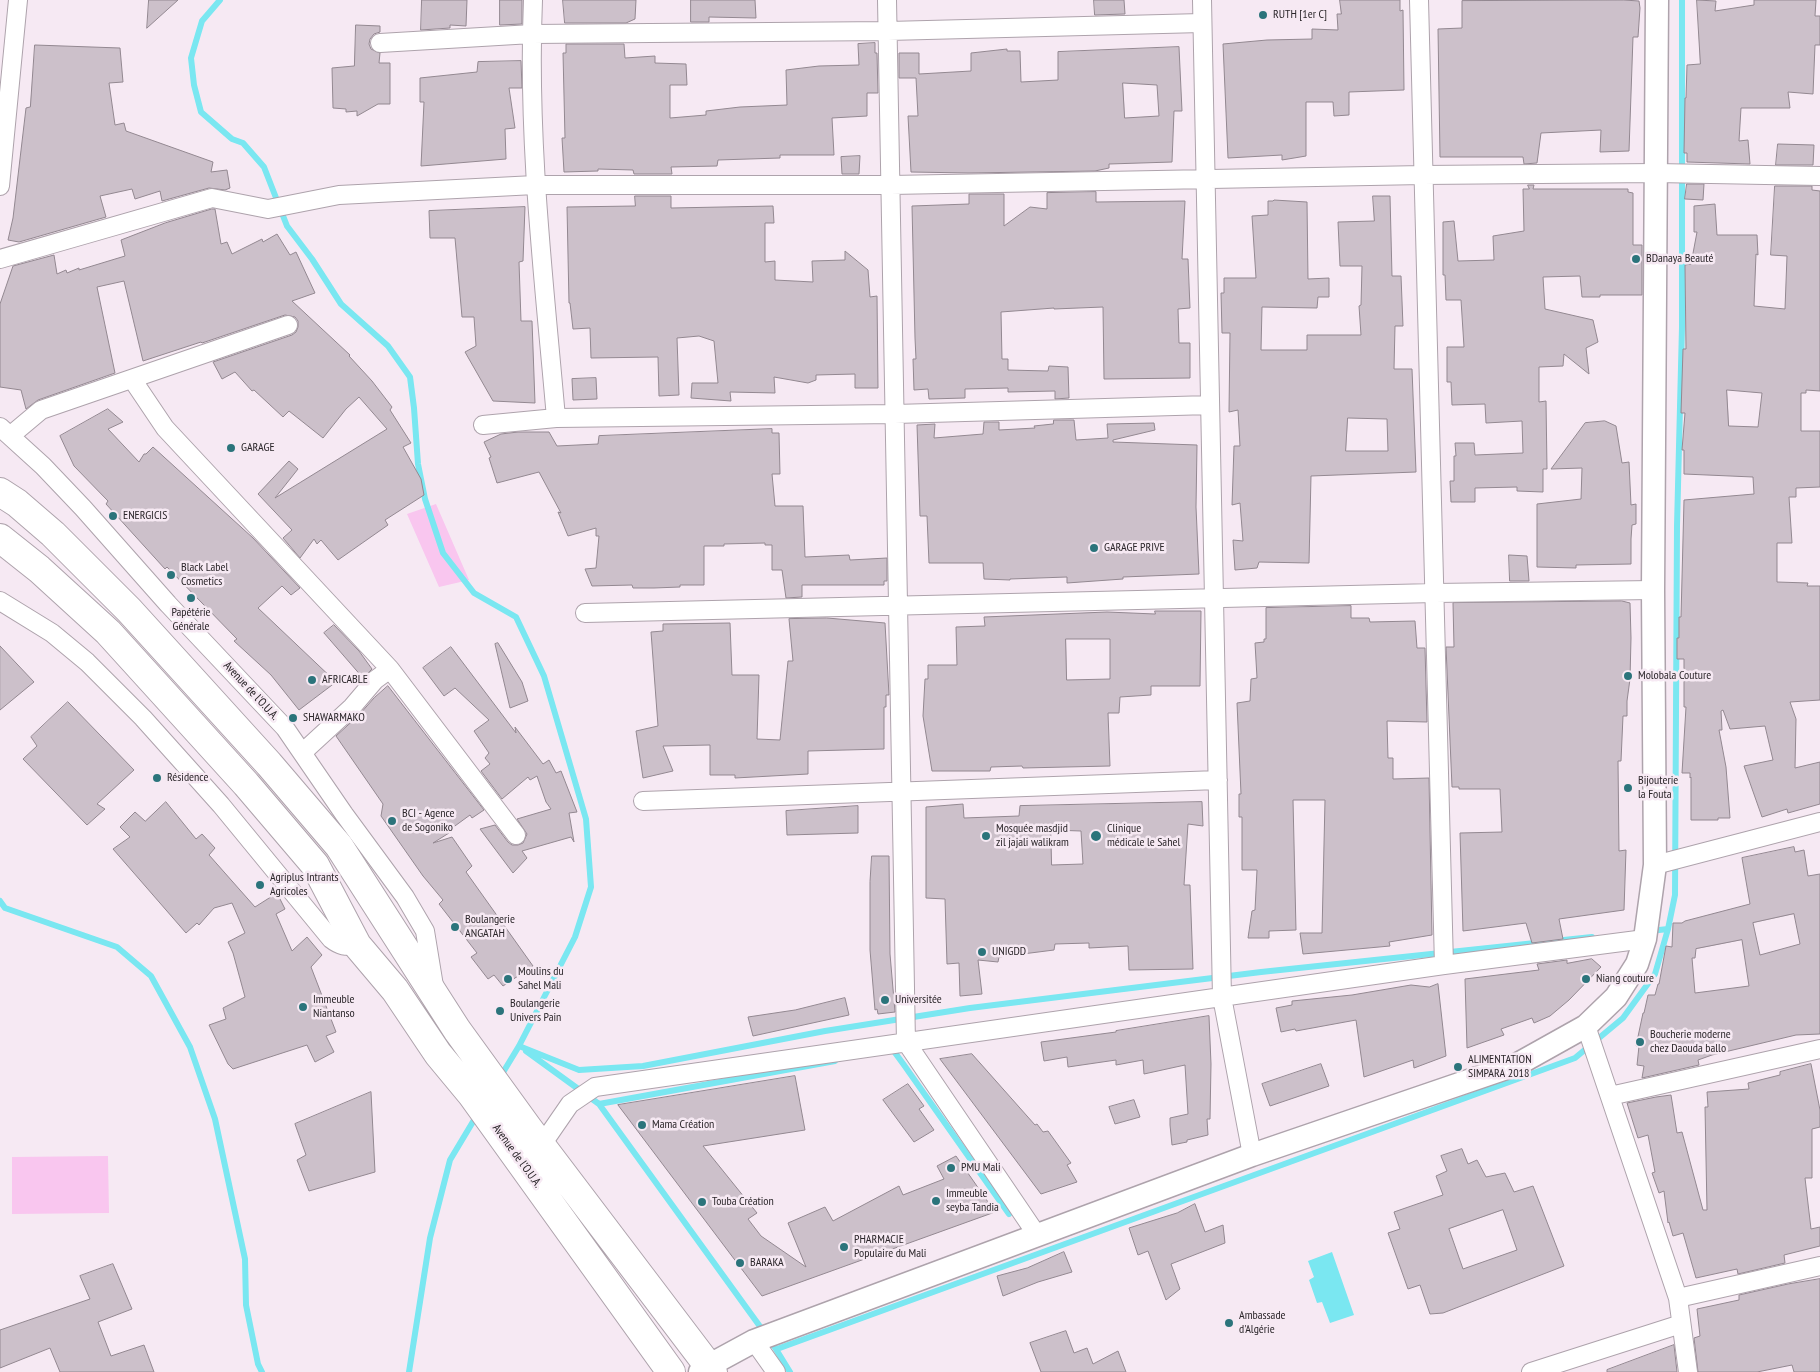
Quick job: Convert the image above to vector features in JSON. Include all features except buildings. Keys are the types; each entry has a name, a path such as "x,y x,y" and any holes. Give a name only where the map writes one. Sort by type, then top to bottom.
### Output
{"highway":[{"name":"Avenue de l'O.U.A.","path":"0,492 17,503 67,548 129,610 269,764 339,846 672,1372"},
{"name":"Avenue de l'O.U.A.","path":"0,538 39,569 108,632 246,784 315,865 357,945 395,990 438,1054 472,1095 529,1144 707,1370"}],"street":[{"path":"0,186 18,0"},
{"path":"533,0 532,34 536,185 556,418"},
{"path":"888,0 906,1042 1037,1235"},
{"path":"1202,0 1222,997 1252,1155"},
{"path":"1419,0 1444,965"},
{"path":"707,1370 754,1340 1252,1155 1518,1064 1586,1026 1616,996 1637,964 1645,939 1655,865 1653,590 1657,0"},
{"path":"380,43 532,34 888,31 1202,23"},
{"path":"0,259 212,198 268,209 339,195 536,185 891,185 1423,175 1656,173 1820,176"},
{"path":"5,432 41,410 288,325"},
{"path":"132,379 165,428 390,669 516,835"},
{"path":"484,426 556,418 895,414 1210,405"},
{"name":"Avenue de l'O.U.A.","path":"5,432 43,466 83,508 168,604 285,728 344,814 405,897 425,930 436,998"},
{"path":"584,613 1435,593 1653,590"},
{"path":"0,601 52,633 87,662 143,718 221,805 331,939 338,945 347,947 357,945"},
{"path":"302,753 352,707 375,680 390,669"},
{"path":"643,801 1218,780"},
{"path":"1655,865 1820,822"},
{"path":"529,1144 570,1104 595,1087 1444,965 1645,939"},
{"path":"1586,1026 1678,1298 1688,1372"},
{"path":"1610,1096 1820,1049"},
{"path":"1678,1298 1820,1266"},
{"path":"1531,1372 1681,1324"},
{"path":"754,1340 776,1372"}],"shaded area":[{"path":"436,504 469,580 439,587 407,514"},
{"path":"108,1156 109,1213 12,1214 12,1157"}],"water":[{"path":"1332,1252 1354,1315 1330,1323 1322,1302 1317,1303 1309,1280 1314,1277 1308,1261"}],"waterway":[{"path":"220,0 202,21 191,58 194,85 201,112 232,139 243,143 264,167 287,226 312,259 341,304 388,346 410,377 418,464 425,499 443,553 474,593 516,617 544,676 586,819 591,887 575,937 519,1046 499,1079"},
{"path":"777,1349 1575,1058 1623,1018 1655,974 1668,929 1675,895 1677,526 1682,327 1682,0"},
{"path":"0,901 5,908 117,947 151,976 190,1047 215,1119 245,1259 246,1305 258,1364 262,1372"},
{"path":"1650,931 1668,929"},
{"path":"519,1046 579,1070 643,1066 825,1031 970,1008 1261,972 1592,937"},
{"path":"889,1051 893,1050 1009,1214"},
{"path":"526,1051 599,1104 835,1061"},
{"path":"599,1104 764,1332"},
{"path":"409,1372 430,1238 450,1160 477,1115"},
{"path":"774,1346 790,1372"}],"place":[{"name":"RUTH [1er C]","path":"1263,15"},
{"name":"BDanaya Beauté","path":"1636,259"},
{"name":"GARAGE","path":"231,448"},
{"name":"ENERGICIS","path":"113,516"},
{"name":"GARAGE PRIVE","path":"1094,548"},
{"name":"Black Label Cosmetics","path":"171,575"},
{"name":"Papétérie Générale","path":"191,598"},
{"name":"Molobala Couture","path":"1628,676"},
{"name":"AFRICABLE","path":"312,680"},
{"name":"SHAWARMAKO","path":"293,718"},
{"name":"Résidence","path":"157,778"},
{"name":"Bijouterie la Fouta","path":"1628,788"},
{"name":"BCI - Agence de Sogoniko","path":"392,821"},
{"name":"Mosquée masdjid zil jajali walikram","path":"986,836"},
{"name":"Clinique médicale le Sahel","path":"1096,836"},
{"name":"Agriplus Intrants Agricoles","path":"260,885"},
{"name":"Boulangerie ANGATAH","path":"455,927"},
{"name":"UNIGDD","path":"982,952"},
{"name":"Moulins du Sahel Mali","path":"508,979"},
{"name":"Niang couture","path":"1586,979"},
{"name":"Universitée","path":"885,1000"},
{"name":"Immeuble Niantanso","path":"303,1007"},
{"name":"Boulangerie Univers Pain","path":"500,1011"},
{"name":"Boucherie moderne chez Daouda ballo","path":"1640,1042"},
{"name":"ALIMENTATION SIMPARA 2018","path":"1458,1067"},
{"name":"Mama Création","path":"642,1125"},
{"name":"PMU Mali","path":"951,1168"},
{"name":"Immeuble seyba Tandia","path":"936,1201"},
{"name":"Touba Création","path":"702,1202"},
{"name":"PHARMACIE Populaire du Mali","path":"844,1247"},
{"name":"BARAKA","path":"740,1263"},
{"name":"Ambassade d'Algérie","path":"1229,1323"}]}
